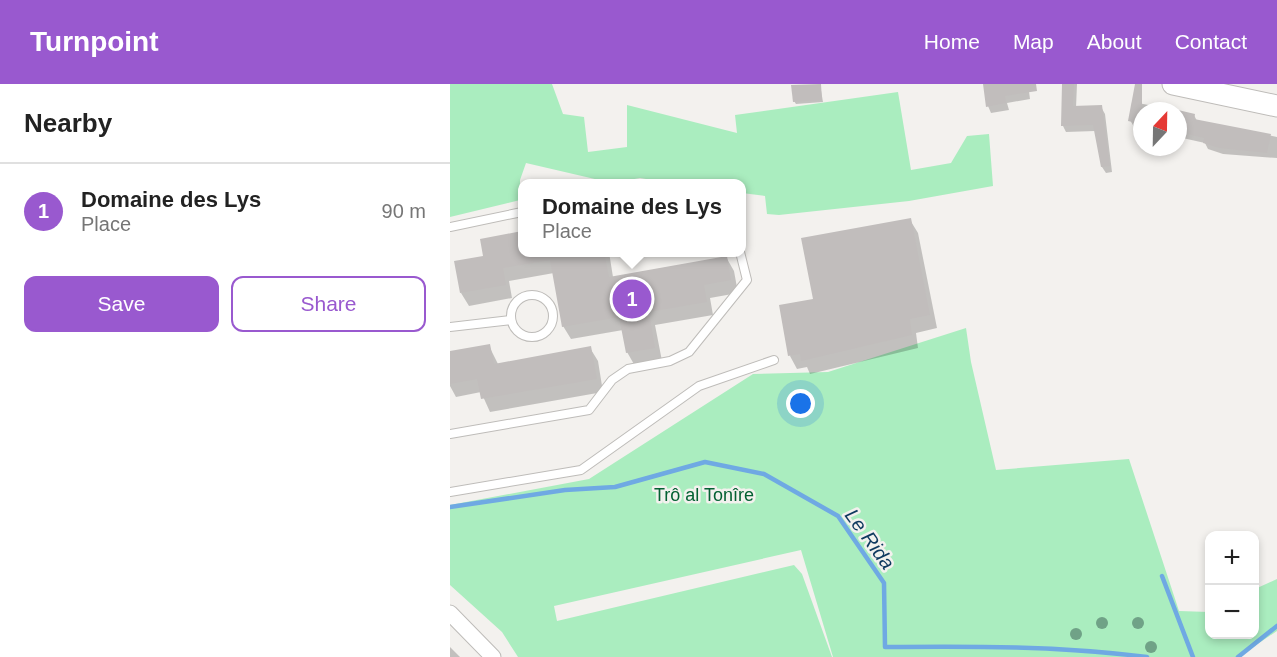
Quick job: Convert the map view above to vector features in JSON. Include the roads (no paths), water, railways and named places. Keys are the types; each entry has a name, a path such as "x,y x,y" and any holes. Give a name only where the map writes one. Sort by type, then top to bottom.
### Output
{"street":[{"path":"1173,84 1269,104"},
{"path":"450,613 493,657"}],"lane":[{"path":"450,227 518,213"},
{"path":"450,434 589,410 612,380 628,369 670,361 689,352 747,280 741,257"},
{"path":"528,295 542,297 554,314 551,327 540,336 533,338 521,335 510,320 512,307 522,297 528,295"},
{"path":"450,327 510,320"},
{"path":"450,492 581,470 699,386 774,360"}],"waterway":[{"name":"Le Rida","path":"450,507 565,490 615,487 705,462 764,474 838,516 884,583 885,647 1049,649 1147,657"},
{"path":"1162,576 1193,657"},
{"name":"Le Rida","path":"1238,657 1277,626"}],"place":[{"name":"Domaine des Lys","path":"632,299"}],"park label":[{"name":"Trô al Tonîre","path":"704,495"}]}
